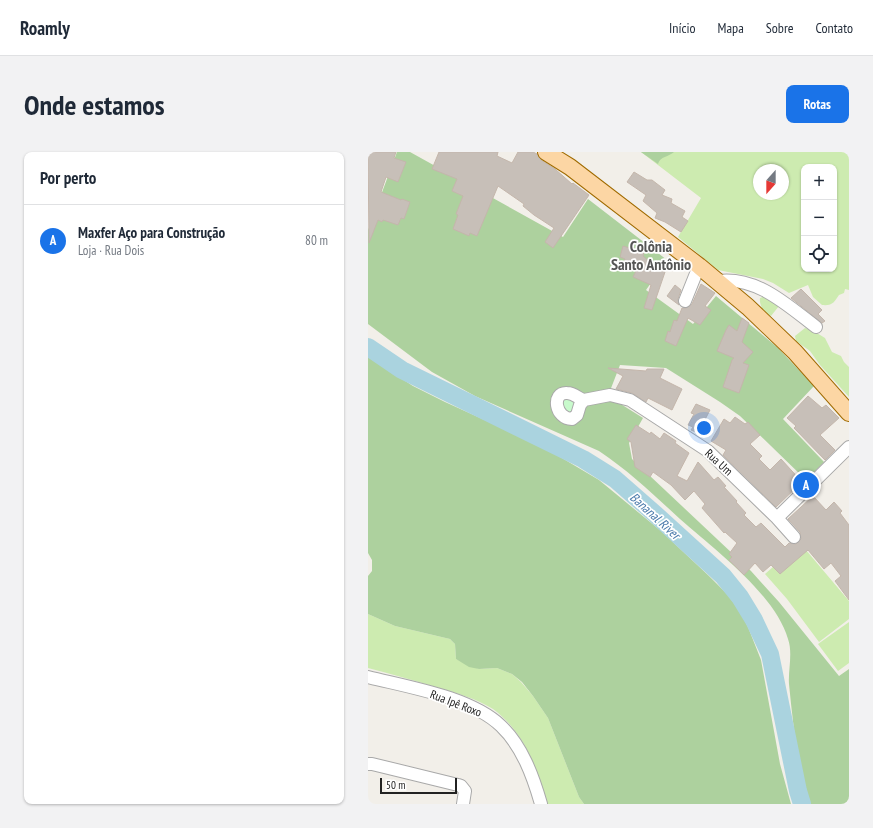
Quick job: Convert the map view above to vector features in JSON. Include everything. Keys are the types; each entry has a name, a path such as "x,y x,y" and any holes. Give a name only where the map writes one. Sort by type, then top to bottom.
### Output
{"main road":[{"path":"546,152 570,167 718,281 748,307 795,352 849,413"}],"street":[{"path":"685,301 699,266"},
{"path":"718,281 742,281 764,290 774,295 816,327"},
{"name":"Rua Um","path":"584,400 610,395 630,400 708,451 777,518 794,537"},
{"path":"777,518 849,448"},
{"name":"Rua Ipê Roxo","path":"368,677 452,700 472,707 493,719 509,735 523,757 532,775 541,804"},
{"path":"368,764 461,786 465,791 463,804"}],"green space":[{"path":"397,152 410,152 563,237 588,199 667,260 646,290 693,324 716,296 778,348 814,386 783,419 824,462 806,480 740,416 666,368 620,365 608,396 643,418 629,443 632,459 751,571 779,602 839,676 849,669 849,804 806,804 794,730 789,684 790,650 788,639 781,622 771,606 742,574 641,484 599,451 475,396 432,372 368,324 368,230"},
{"path":"641,152 849,152 849,290 845,289 844,293 839,295 831,304 822,305 813,297 808,285 789,293 773,283 763,279 718,270 678,237 701,198"},
{"path":"641,152 674,152 661,159 658,164"},
{"path":"765,296 779,306 771,316 762,309 760,303 760,298"},
{"path":"805,328 812,330 825,338 832,352 841,356 849,367 849,397 820,365 810,351 796,341 795,336"},
{"path":"368,357 413,386 540,445 599,480 661,531 727,594 739,610 748,627 761,660 780,764 791,804 584,804 579,797 548,718 522,682 512,674 497,668 479,669 469,667 456,659 455,644 450,639 395,626 368,614 368,576 372,571 372,560 368,553"},
{"path":"563,396 576,399 571,415 561,406"},
{"path":"800,543 849,601 849,619 819,642 787,599 765,574"},
{"path":"368,614 395,626 450,639 455,644 456,659 479,669 497,668 512,674 533,696 548,718 579,797 584,804 544,804 535,770 525,746 511,726 493,709 460,694 368,668"},
{"path":"849,622 849,663 838,671 818,644"}],"building":[{"path":"368,152 396,152 394,158 406,162 398,182 386,177 381,192 410,202 404,219 401,218 398,225 383,220 382,222 378,220 369,243"},
{"path":"439,152 498,152 497,156 512,163 518,152 533,152 572,184 573,183 589,195 553,248 545,242 554,228 534,215 523,206 524,204 498,186 477,236 470,233 469,236 453,229 458,215 456,214 463,196 452,191 457,179 432,169"},
{"path":"634,172 647,180 652,180 665,190 662,195 672,199 671,203 685,211 682,217 688,221 681,232 665,222 655,218 657,213 643,201 646,195 627,182"},
{"path":"638,245 645,248 643,256 659,270 665,272 652,310 644,308 651,285 633,277 637,266 624,262 625,259 620,257 623,246 636,250"},
{"path":"701,284 715,293 705,306 711,310 700,325 688,318 676,346 665,341 674,320 677,321 682,308 686,308 692,304"},
{"path":"675,285 681,290 678,299 679,305 667,296"},
{"path":"801,289 822,310 818,314 825,321 822,323 791,298"},
{"path":"742,318 749,323 742,342 753,352 743,363 749,365 739,393 723,387 734,358 717,351 729,325 737,331"},
{"path":"608,368 646,371 647,369 664,369 660,378 682,389 672,410 648,398 646,402 632,393 616,389 623,376"},
{"path":"808,396 822,408 826,405 839,418 820,435 835,450 825,460 794,428 796,426 787,418"},
{"path":"696,404 710,410 698,433 691,430 693,427 688,425 694,414 691,413"},
{"path":"735,417 745,424 748,422 760,435 750,444 762,456 759,459 770,470 781,459 802,482 776,507 723,455 726,450 711,441 724,419 730,423"},
{"path":"636,425 650,434 651,432 660,439 664,433 676,441 675,443 689,453 677,476 687,481 698,462 714,480 718,477 726,486 724,487 746,513 744,515 756,527 761,523 785,547 789,543 796,544 801,539 800,532 788,519 813,496 826,510 834,502 842,511 840,513 849,525 849,600 835,581 841,576 831,563 824,569 808,550 780,574 771,565 763,572 755,563 744,575 729,560 732,557 729,554 737,543 725,532 724,533 702,508 705,504 694,491 685,500 671,485 653,472 650,477 635,467 631,442 627,439"}],"waterway":[{"name":"Bananal River","path":"368,347 402,370 583,459 615,479 723,576 740,597 754,620 770,654 802,804"}],"place":[{"name":"Maxfer Aço para Construção","path":"806,485"}],"district":[{"name":"Colônia Santo Antônio","path":"651,255"}]}
